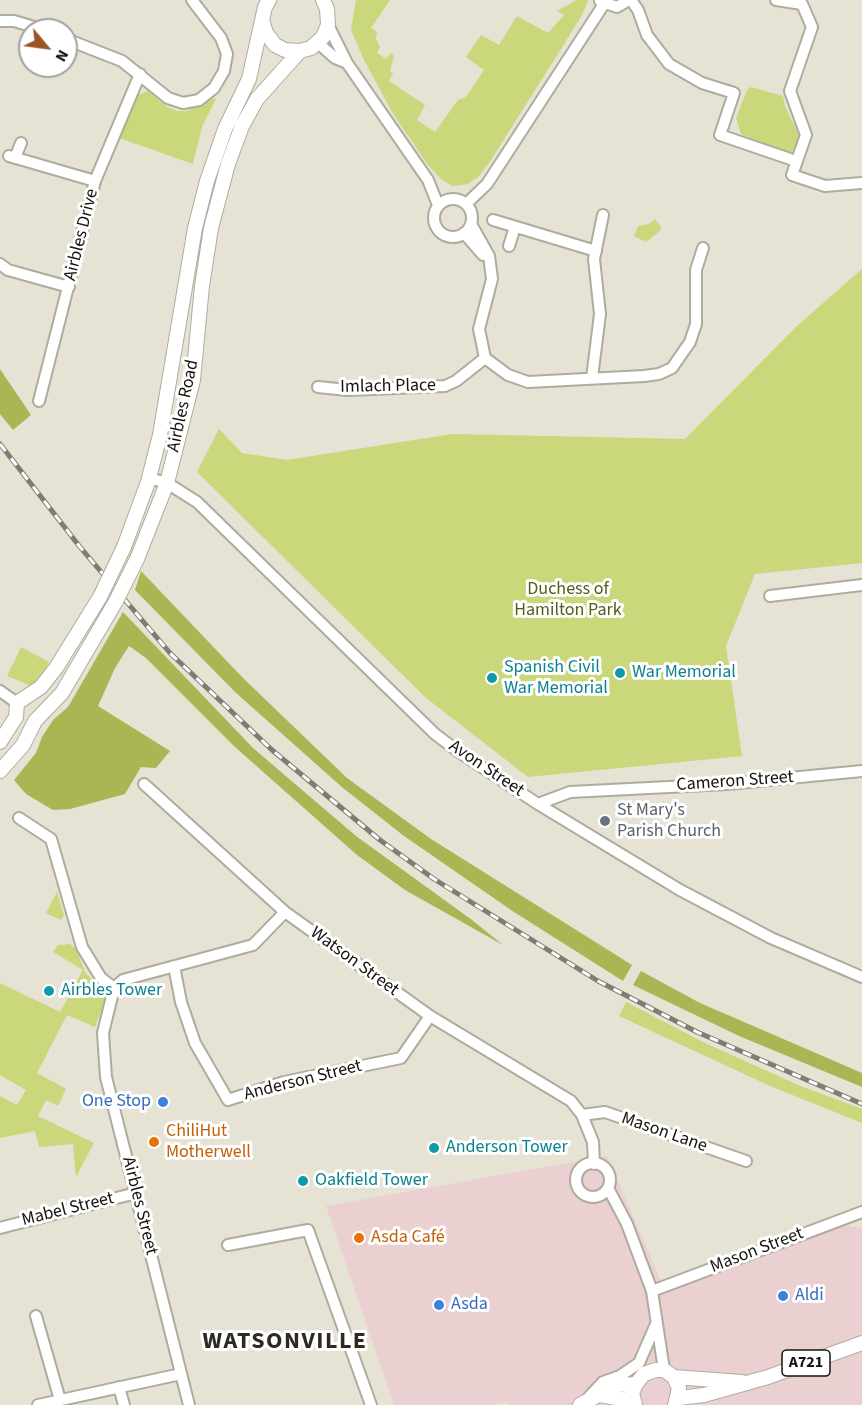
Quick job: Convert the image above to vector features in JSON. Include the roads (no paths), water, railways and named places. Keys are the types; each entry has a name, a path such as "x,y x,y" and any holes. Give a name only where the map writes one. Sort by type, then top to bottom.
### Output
{"main road":[{"name":"Airbles Road","path":"0,742 20,706 57,668 100,597 124,547 149,477 160,435 195,228 207,181 221,141 249,79 263,23 263,2"},
{"path":"318,43 328,25 328,3"},
{"path":"263,23 266,33 275,45 285,50 300,51"},
{"name":"Airbles Road","path":"0,771 22,745 38,719 62,693 116,601 137,559 167,483 193,380 202,286 211,228 228,164 242,126 257,99 300,51 318,43"},
{"path":"39,704 41,708 38,719 24,723 20,706 39,704"},
{"name":"A721","path":"669,1374 679,1388 677,1402 750,1383 862,1343"},
{"name":"A721","path":"582,1403 617,1385 636,1384 644,1374 669,1374 750,1383"},
{"path":"600,1395 634,1403 636,1384"}],"street":[{"path":"78,44 122,61 168,98 183,103 199,100 214,88 224,70 227,54 221,38 192,0"},
{"path":"466,204 487,183 602,2 616,7 630,0 638,10 647,35 669,64 702,82 734,93 720,135 796,161"},
{"path":"776,0 803,2 812,27 790,91 806,135 792,175 825,186 862,183"},
{"path":"0,21 18,22"},
{"path":"328,25 347,63 428,180 438,205"},
{"path":"318,43 335,58 347,63"},
{"name":"Airbles Drive","path":"39,401 95,181 140,74"},
{"path":"21,143 12,157 95,181"},
{"path":"428,180 450,198 466,204 470,210 468,229 489,256 492,279 479,328 485,358 508,375 528,382 659,374 672,368 690,342 696,324 696,270 703,248"},
{"path":"450,198 438,205 433,217 438,231 453,237 468,229"},
{"path":"592,378 600,314 596,251 603,215"},
{"path":"493,220 596,251"},
{"path":"509,246 515,227"},
{"path":"0,264 8,270 69,287"},
{"name":"Imlach Place","path":"318,387 347,390 445,386 456,381 485,358"},
{"name":"Avon Street","path":"149,477 167,483 197,502 435,734 537,804 680,890 771,938 862,977"},
{"path":"770,596 862,585"},
{"path":"0,691 20,706"},
{"name":"Cameron Street","path":"537,804 570,792 728,784 862,771"},
{"name":"Watson Street","path":"144,784 285,912 430,1016 572,1101 582,1115"},
{"path":"19,818 51,839 82,947 101,978 114,988 123,980 253,945 285,912"},
{"name":"Anderson Street","path":"174,966 181,1002 195,1043 228,1100 285,1082 401,1058 430,1016"},
{"name":"Airbles Street","path":"114,988 103,1033 106,1077 189,1405"},
{"name":"Mason Lane","path":"582,1115 605,1112 746,1161"},
{"path":"582,1115 593,1142 594,1164"},
{"path":"594,1164 608,1173 608,1188 627,1224 652,1291 669,1374"},
{"path":"594,1164 580,1170 577,1186 584,1194 594,1197 608,1188"},
{"name":"Mabel Street","path":"0,1228 136,1193"},
{"name":"Mason Street","path":"652,1291 862,1212"},
{"path":"228,1245 308,1230 371,1405"},
{"path":"36,1316 60,1400"},
{"path":"582,1403 603,1382 620,1376 639,1363 657,1321"},
{"path":"38,1405 181,1374"},
{"path":"119,1387 124,1405"}],"railway":[{"path":"0,444 80,547 170,653 272,750 380,840 434,879 598,981 697,1032 862,1104"}],"place":[{"name":"War Memorial","path":"620,673"},
{"name":"Spanish Civil War Memorial","path":"492,678"},
{"name":"St Mary's Parish Church","path":"605,821"},
{"name":"Airbles Tower","path":"49,991"},
{"name":"One Stop","path":"163,1102"},
{"name":"ChiliHut Motherwell","path":"154,1142"},
{"name":"Anderson Tower","path":"434,1148"},
{"name":"Oakfield Tower","path":"303,1181"},
{"name":"Asda Café","path":"359,1238"},
{"name":"Aldi","path":"783,1296"},
{"name":"Asda","path":"439,1305"}],"district":[{"name":"WATSONVILLE","path":"285,1343"}],"park label":[{"name":"Duchess of Hamilton Park","path":"568,600"}]}
